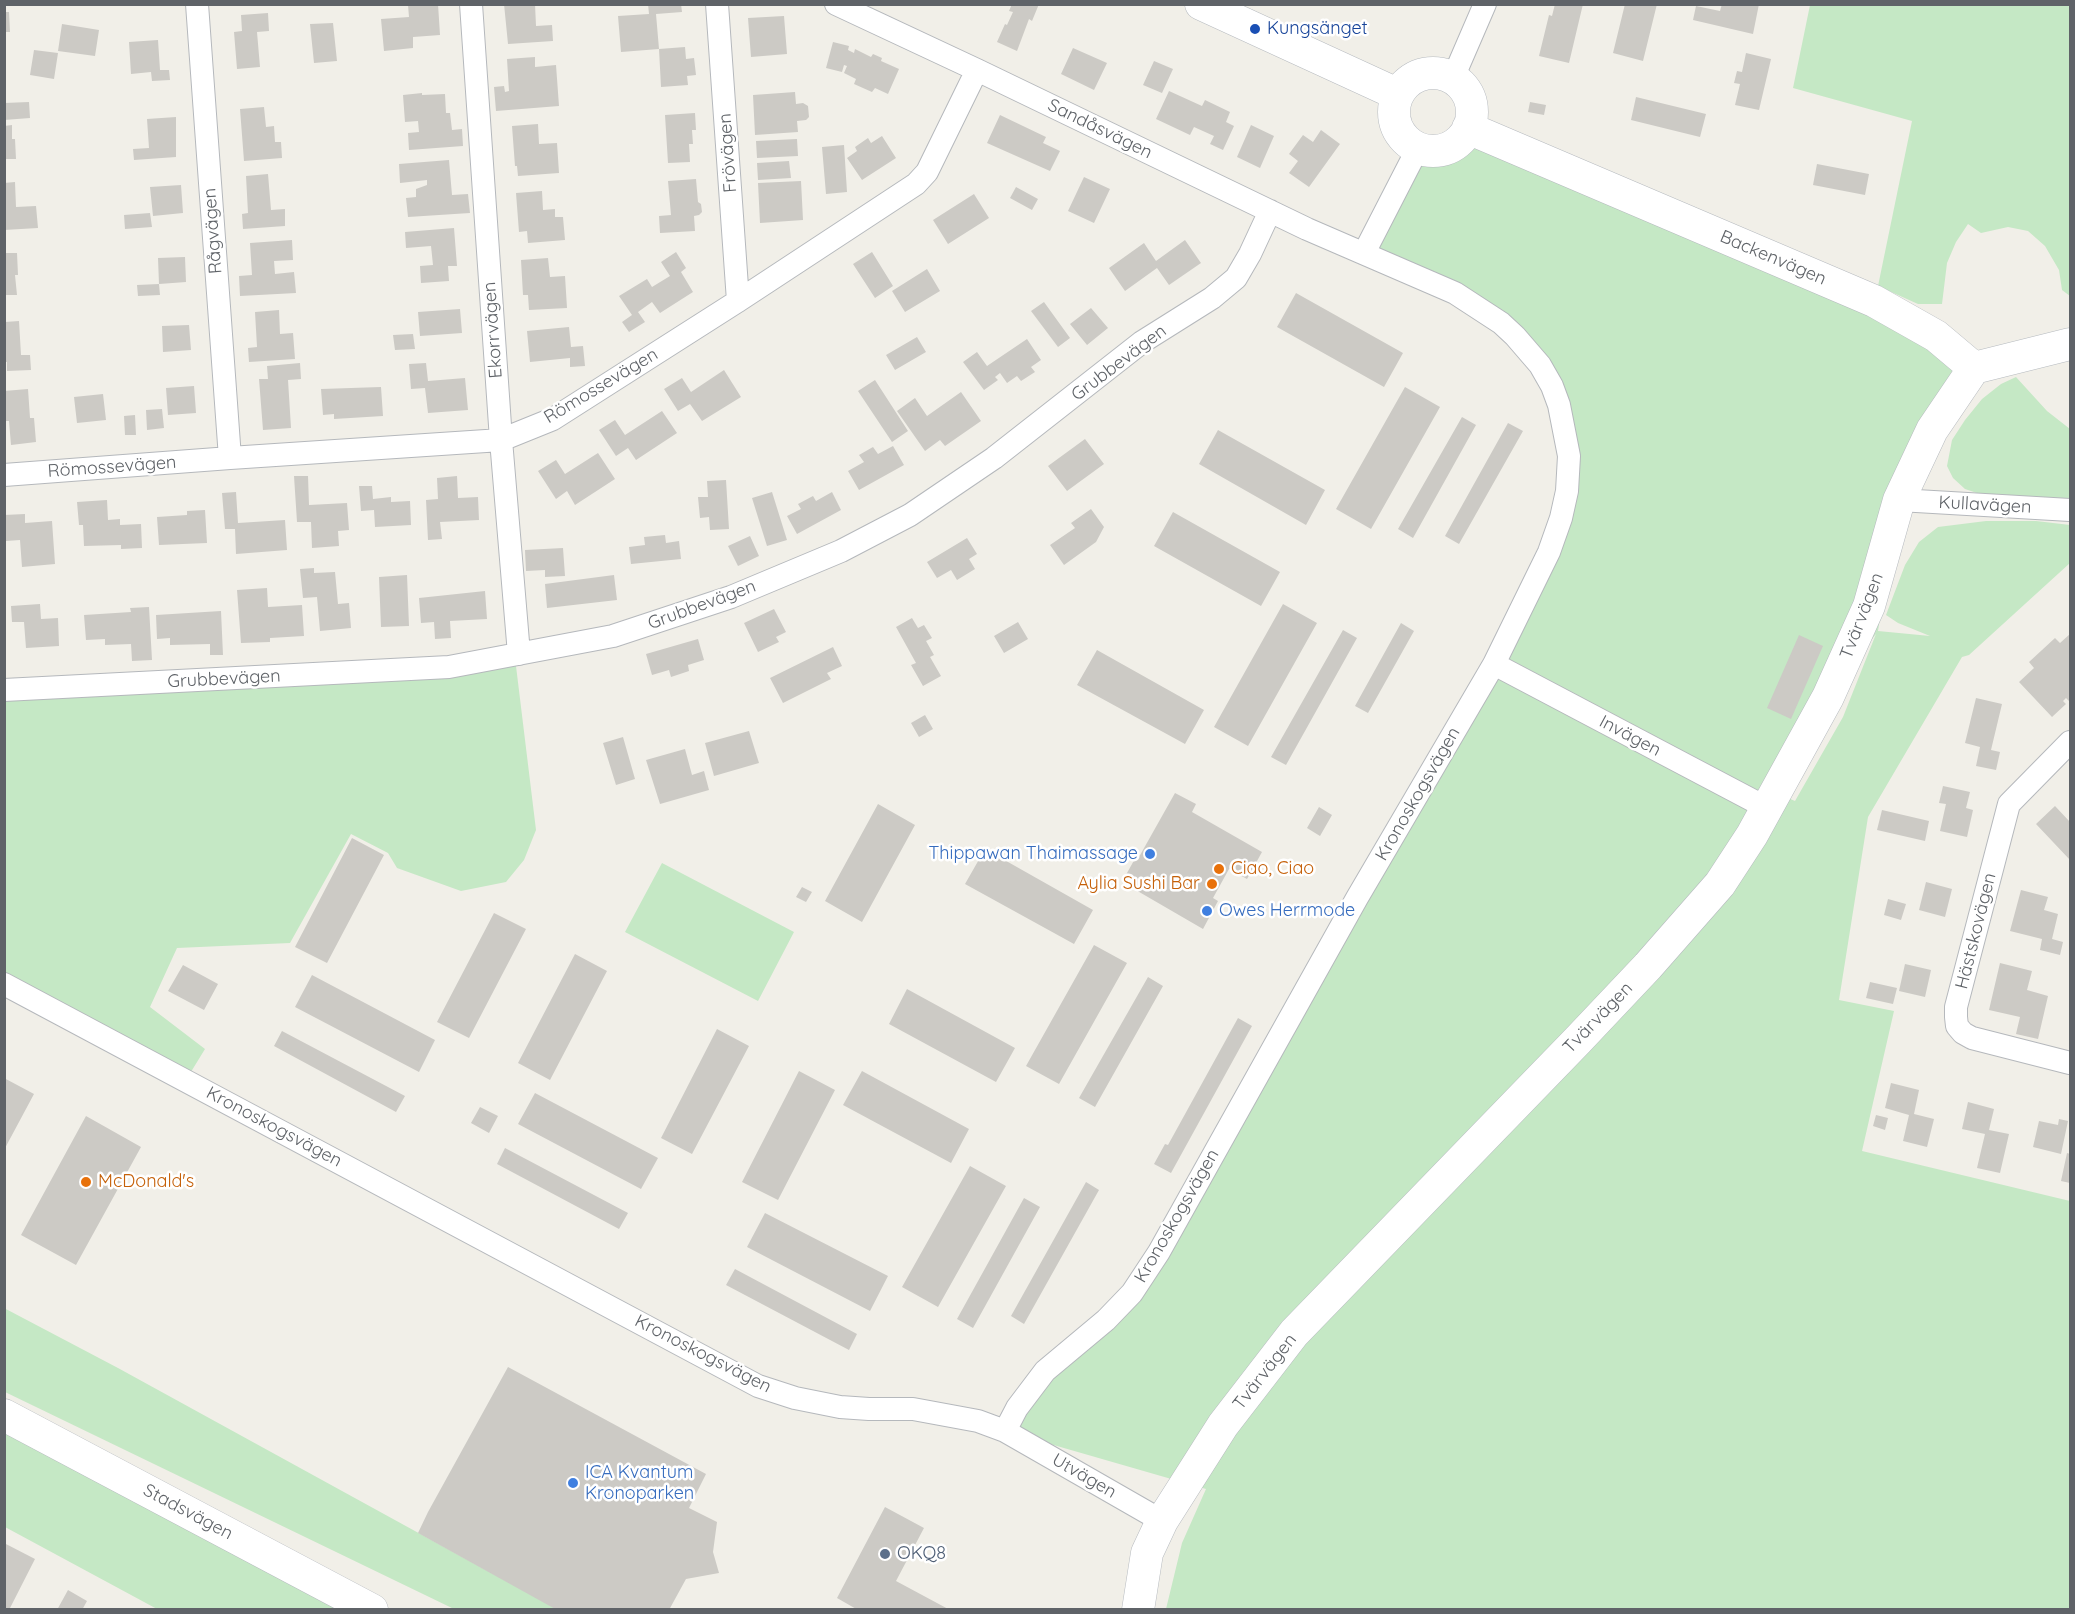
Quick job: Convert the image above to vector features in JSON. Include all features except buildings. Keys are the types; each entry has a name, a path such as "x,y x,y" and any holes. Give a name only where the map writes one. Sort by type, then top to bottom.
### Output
{"street":[{"name":"Rågvägen","path":"197,4 230,458"},
{"name":"Ekorrvägen","path":"471,4 501,441 519,654"},
{"name":"Frövägen","path":"717,4 738,301"},
{"name":"Sandåsvägen","path":"836,4 1306,229 1364,253"},
{"path":"1201,4 1398,94"},
{"path":"1453,78 1485,4"},
{"name":"Römossevägen","path":"4,475 501,441 553,418 738,301 922,179 977,70"},
{"path":"1438,73 1453,78 1464,88 1470,100 1472,114 1468,128 1461,139 1451,147 1433,151 1408,143 1396,126 1394,104 1398,94 1408,81 1422,74 1438,73"},
{"name":"Backenvägen","path":"1468,128 1874,301 1936,336 1974,368"},
{"path":"1364,253 1418,148"},
{"name":"Grubbevägen","path":"4,690 449,667 613,636 731,597 841,551 910,515 994,458 1142,342 1236,278 1270,211"},
{"name":"Kronoskogsvägen","path":"4,984 758,1386 795,1398 840,1407 913,1409 978,1421 1005,1431 1017,1408 1045,1371 1106,1320 1132,1293 1159,1252 1356,898 1494,664 1549,552 1561,518 1567,491 1569,456 1559,405 1552,386 1540,365 1501,323 1455,292 1364,253"},
{"path":"1974,368 2070,344"},
{"name":"Tvärvägen","path":"1138,1610 1147,1553 1162,1521 1223,1425 1294,1333 1647,966 1720,884 1752,835 1828,697 1869,606 1899,500 1932,430 1974,368"},
{"name":"Kullavägen","path":"1899,500 2070,510"},
{"name":"Invägen","path":"1494,664 1767,808"},
{"name":"Hästskovägen","path":"2070,742 2009,804 1956,1007 1957,1026 1972,1038 2070,1063"},
{"name":"Stadsvägen","path":"4,1415 372,1610"},
{"name":"Utvägen","path":"1005,1431 1162,1521"}],"green space":[{"path":"1810,5 2070,5 2070,296 2062,290 2059,270 2045,246 2028,231 2008,227 1981,233 1968,224 1956,242 1947,263 1942,304 1918,304 1878,286 1912,121 1793,88"},
{"path":"1461,139 1874,301 1974,368 1899,500 1878,631 1930,636 1898,623 1886,615 1905,565 1919,542 1938,527 1986,521 2036,521 2070,525 2070,563 1969,655 1962,657 1868,817 1839,1000 1894,1011 1862,1151 2070,1201 2070,1609 1166,1609 1182,1543 1206,1489 1005,1431 1132,1293 1549,552 1565,431 1515,336 1364,253 1418,148 1433,151 1451,147","holes":["1876,634 1843,717 1795,801 1776,793 1828,697"]},
{"path":"2016,377 2047,411 2070,429 2070,498 2003,497 1980,494 1965,489 1953,478 1947,466 1952,440 1965,420 1982,399 2001,384"},
{"path":"516,666 536,830 524,860 506,882 461,891 397,868 388,853 351,834 290,943 177,948 150,1007 205,1049 186,1080 5,984 5,694"},
{"path":"662,863 794,932 758,1001 625,932"},
{"path":"4,1308 118,1368 557,1609 454,1609 5,1392"},
{"path":"4,1415 372,1609 157,1609 5,1527"}],"place":[{"name":"Kungsänget","path":"1255,29"},
{"name":"Thippawan Thaimassage","path":"1150,854"},
{"name":"Ciao, Ciao","path":"1219,869"},
{"name":"Aylia Sushi Bar","path":"1212,884"},
{"name":"Owes Herrmode","path":"1207,911"},
{"name":"McDonald's","path":"86,1182"},
{"name":"ICA Kvantum Kronoparken","path":"573,1483"},
{"name":"OKQ8","path":"885,1554"}]}
